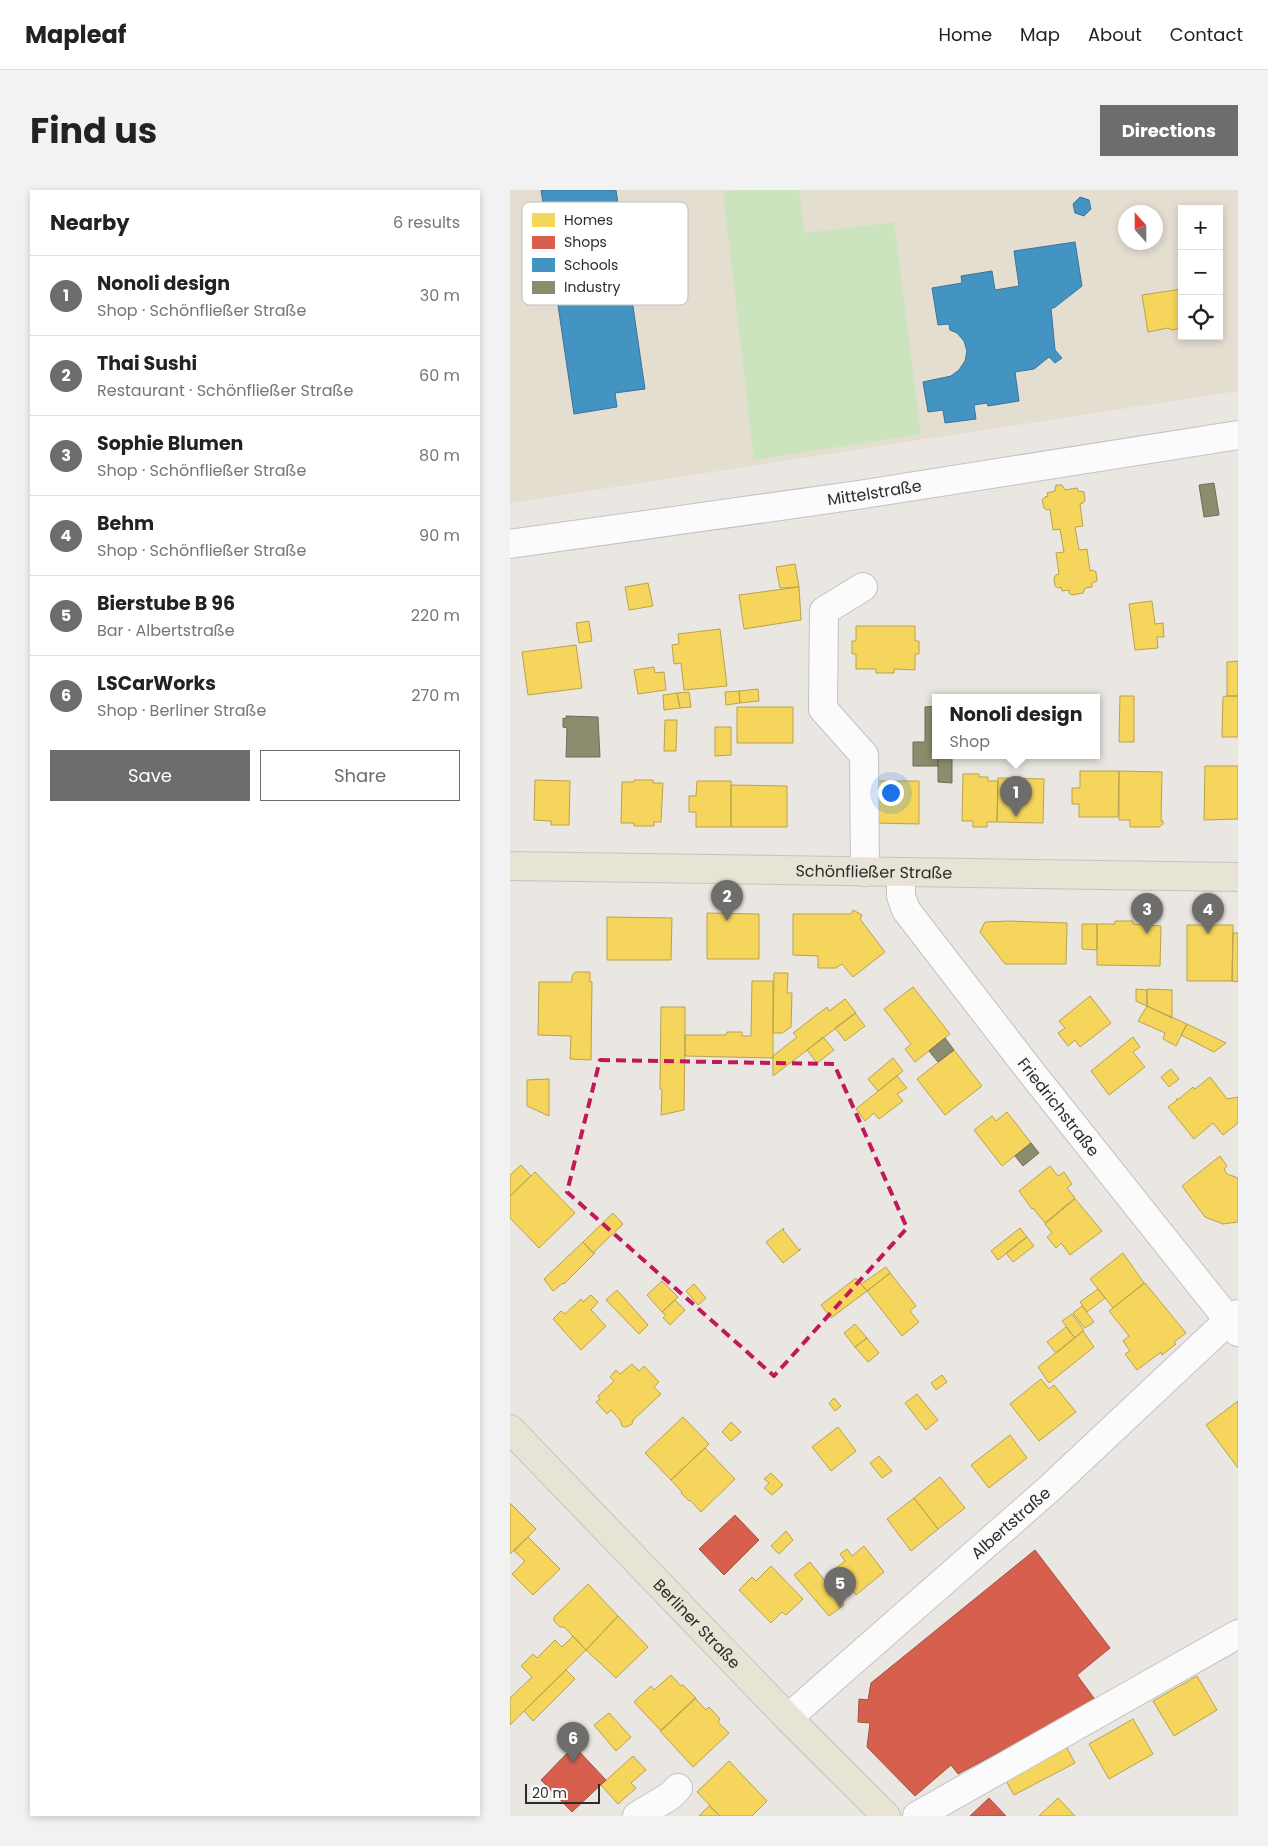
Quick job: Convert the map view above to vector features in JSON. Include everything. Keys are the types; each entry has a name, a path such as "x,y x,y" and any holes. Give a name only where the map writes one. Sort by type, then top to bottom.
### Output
{"main road":[{"name":"Schönfließer Straße","path":"510,866 1238,877"},
{"name":"Berliner Straße","path":"510,1429 788,1718 886,1816"}],"street":[{"name":"Mittelstraße","path":"510,544 868,493 1238,435"},
{"path":"863,587 824,611 824,709 864,755 865,872"},
{"name":"Friedrichstraße","path":"901,872 901,896 906,910 1037,1079 1235,1322"},
{"name":"Albertstraße","path":"788,1718 1050,1488 1235,1322"},
{"path":"917,1816 1238,1634"},
{"path":"637,1816 670,1796 678,1788"}],"highlighted area":[{"path":"600,1060 834,1064 907,1228 774,1376 567,1192"}],"shaded area":[{"path":"510,190 1238,190 1238,391 510,503"}],"green space":[{"path":"738,190 799,190 805,233 894,222 921,434 754,460 723,192"}],"building: Homes":[{"path":"1178,290 1178,329 1172,330 1168,328 1148,332 1142,295"},
{"path":"1056,485 1062,485 1065,490 1077,488 1078,491 1084,492 1085,500 1080,504 1083,526 1075,527 1079,550 1087,549 1090,571 1096,572 1097,581 1092,583 1092,587 1085,588 1083,593 1072,595 1069,593 1069,590 1062,591 1061,587 1055,586 1054,578 1059,574 1056,553 1064,552 1060,529 1053,530 1050,509 1044,508 1042,500 1048,496 1047,493 1055,491"},
{"path":"795,564 799,587 780,588 776,567"},
{"path":"648,583 653,606 629,610 625,587"},
{"path":"799,587 801,620 744,629 739,595"},
{"path":"1152,601 1155,624 1163,623 1164,637 1157,637 1158,648 1135,650 1129,604"},
{"path":"589,621 592,641 579,643 576,623"},
{"path":"856,626 915,626 915,641 919,641 919,654 915,654 915,670 894,669 894,673 876,673 876,669 856,669 856,654 852,654 852,641 856,641"},
{"path":"720,629 727,686 684,690 681,663 674,664 672,645 679,644 678,634"},
{"path":"576,645 582,688 528,695 522,652"},
{"path":"1238,661 1238,696 1227,696 1227,662"},
{"path":"654,667 655,673 664,672 666,690 638,694 634,670"},
{"path":"758,689 759,701 740,703 739,691"},
{"path":"739,691 740,703 726,705 725,692"},
{"path":"689,692 691,707 680,708 677,693"},
{"path":"677,693 680,708 664,710 663,695"},
{"path":"1120,696 1134,696 1134,742 1119,742"},
{"path":"1238,696 1238,737 1222,737 1223,697"},
{"path":"737,707 793,707 793,743 737,743"},
{"path":"665,720 677,720 676,751 664,751"},
{"path":"715,727 731,727 731,755 715,756"},
{"path":"1205,766 1238,766 1238,819 1204,820"},
{"path":"1080,771 1119,771 1118,817 1079,817 1079,804 1072,804 1072,788 1080,788"},
{"path":"1119,771 1162,772 1161,821 1163,821 1163,824 1159,827 1130,827 1130,820 1119,820"},
{"path":"963,774 979,774 979,777 988,777 988,781 998,781 997,822 987,822 987,827 973,827 973,821 962,821"},
{"path":"998,778 1044,779 1043,823 997,822"},
{"path":"535,780 570,781 569,825 551,825 551,821 534,820"},
{"path":"634,780 653,780 653,783 663,783 661,822 654,822 654,826 634,826 634,823 621,823 622,782 634,782"},
{"path":"697,781 731,781 731,827 696,827 696,812 689,812 689,796 696,796"},
{"path":"874,781 919,781 919,824 874,823"},
{"path":"731,785 787,786 787,827 731,827"},
{"path":"853,910 862,915 860,919 885,952 853,977 842,964 836,968 818,968 818,956 793,955 793,914 851,914"},
{"path":"707,913 759,914 759,959 707,959"},
{"path":"607,917 672,918 671,960 607,960"},
{"path":"1115,921 1133,921 1133,924 1161,926 1160,966 1097,965 1097,924 1115,924"},
{"path":"1203,921 1210,921 1210,925 1233,925 1232,981 1187,981 1187,925 1203,925"},
{"path":"985,922 1067,923 1066,964 1005,964 980,932"},
{"path":"1082,924 1097,924 1097,950 1082,949"},
{"path":"1233,933 1238,933 1238,982 1232,981"},
{"path":"575,972 590,972 590,982 592,982 591,1060 570,1059 571,1036 538,1035 539,982 572,982 572,976"},
{"path":"774,973 788,973 787,993 792,993 791,1027 782,1033 773,1033"},
{"path":"752,981 773,981 773,1058 685,1056 685,1035 726,1035 727,1032 742,1032 742,1036 751,1036"},
{"path":"913,987 950,1034 915,1062 905,1049 911,1044 884,1009"},
{"path":"1136,989 1147,990 1147,1006 1136,1001"},
{"path":"1147,989 1172,990 1172,1018 1147,1006"},
{"path":"1090,996 1111,1023 1080,1047 1075,1040 1068,1046 1058,1033 1065,1028 1059,1021"},
{"path":"845,999 856,1013 773,1076 773,1056 797,1037 793,1033 827,1007 829,1011"},
{"path":"1147,1006 1187,1024 1176,1046 1163,1039 1165,1033 1138,1021"},
{"path":"661,1007 685,1007 685,1035 684,1110 661,1115 662,1090 660,1089"},
{"path":"855,1013 865,1026 845,1041 835,1028"},
{"path":"1187,1024 1226,1043 1214,1052 1181,1035"},
{"path":"823,1037 834,1050 817,1063 807,1050"},
{"path":"1133,1037 1140,1047 1133,1052 1145,1067 1109,1095 1091,1071"},
{"path":"954,1050 982,1086 945,1115 917,1079"},
{"path":"893,1058 903,1071 878,1091 868,1079"},
{"path":"1171,1069 1179,1079 1169,1087 1161,1077"},
{"path":"897,1076 907,1088 897,1094 903,1101 879,1119 874,1113 865,1121 856,1109"},
{"path":"1210,1077 1227,1099 1238,1097 1238,1123 1223,1135 1213,1123 1194,1139 1168,1107 1176,1099 1179,1099 1193,1087 1195,1089"},
{"path":"549,1079 549,1116 527,1106 527,1080"},
{"path":"1007,1112 1031,1143 1002,1166 974,1130 992,1116 996,1121"},
{"path":"1220,1156 1227,1166 1224,1169 1227,1174 1238,1178 1238,1222 1223,1224 1205,1217 1182,1186"},
{"path":"521,1165 531,1176 510,1196 510,1175"},
{"path":"1050,1166 1058,1176 1064,1172 1072,1184 1067,1188 1075,1198 1045,1223 1019,1191"},
{"path":"535,1172 575,1213 539,1248 510,1218 510,1196"},
{"path":"1075,1199 1102,1231 1070,1255 1061,1243 1056,1248 1047,1237 1052,1233 1045,1224"},
{"path":"613,1213 623,1224 594,1254 583,1242"},
{"path":"784,1228 783,1230 799,1250 801,1249 783,1263 766,1242"},
{"path":"1020,1228 1027,1237 998,1260 991,1251"},
{"path":"1027,1237 1034,1246 1013,1262 1006,1253"},
{"path":"583,1242 594,1254 564,1284 553,1291 544,1279"},
{"path":"1123,1253 1144,1283 1113,1308 1090,1279"},
{"path":"886,1267 890,1273 867,1291 861,1284"},
{"path":"890,1273 916,1306 910,1311 919,1322 902,1336 867,1291"},
{"path":"856,1278 867,1291 831,1318 821,1305"},
{"path":"662,1281 678,1297 662,1312 647,1295"},
{"path":"1145,1283 1186,1333 1162,1355 1161,1352 1137,1370 1125,1354 1130,1351 1123,1341 1129,1336 1109,1311"},
{"path":"694,1284 706,1298 698,1305 686,1291"},
{"path":"1098,1289 1105,1298 1087,1312 1080,1302"},
{"path":"617,1290 648,1325 639,1334 606,1300"},
{"path":"591,1295 598,1302 591,1310 606,1326 581,1350 553,1319 561,1311 565,1314 581,1299 583,1302"},
{"path":"675,1300 685,1310 670,1325 663,1318 666,1315 662,1312"},
{"path":"1082,1306 1094,1322 1085,1328 1073,1313"},
{"path":"1072,1314 1084,1330 1075,1338 1062,1321"},
{"path":"855,1324 867,1338 855,1347 844,1333"},
{"path":"1066,1327 1075,1338 1056,1353 1047,1342"},
{"path":"1083,1331 1094,1347 1049,1383 1038,1367"},
{"path":"867,1338 879,1353 868,1362 855,1347"},
{"path":"632,1364 639,1371 644,1366 659,1382 654,1387 661,1394 633,1420 632,1424 626,1427 622,1426 620,1420 611,1410 607,1414 596,1402 600,1399 598,1396 614,1381 610,1377 616,1370 620,1374"},
{"path":"942,1375 947,1382 936,1390 931,1383"},
{"path":"1041,1379 1049,1389 1054,1385 1076,1412 1039,1441 1010,1404"},
{"path":"917,1394 938,1420 926,1430 905,1403"},
{"path":"834,1398 841,1406 835,1411 829,1403"},
{"path":"1238,1401 1238,1468 1206,1425"},
{"path":"683,1417 709,1444 671,1480 645,1453"},
{"path":"731,1422 741,1432 731,1441 722,1432"},
{"path":"838,1427 856,1451 831,1471 812,1447"},
{"path":"1010,1435 1027,1458 989,1488 971,1465"},
{"path":"705,1448 735,1479 701,1512 681,1493 671,1480"},
{"path":"879,1456 892,1471 882,1478 870,1463"},
{"path":"771,1473 783,1485 772,1495 764,1488 769,1483 764,1479"},
{"path":"940,1477 965,1508 938,1529 914,1498"},
{"path":"914,1498 938,1529 911,1551 887,1519"},
{"path":"510,1503 536,1529 510,1554"},
{"path":"786,1531 793,1540 779,1554 771,1546"},
{"path":"528,1537 560,1569 533,1595 512,1574 525,1561 514,1551"},
{"path":"864,1546 884,1572 856,1595 835,1569 845,1561 840,1554 847,1549 852,1556"},
{"path":"810,1562 844,1605 829,1616 794,1575"},
{"path":"771,1566 803,1599 786,1615 782,1612 771,1623 739,1590 752,1577 756,1581"},
{"path":"588,1584 618,1616 586,1650 564,1627 560,1627 554,1621 554,1617"},
{"path":"618,1616 648,1647 616,1678 586,1650"},
{"path":"573,1636 586,1650 510,1725 510,1698 532,1677 521,1666 533,1654 537,1658 555,1640 562,1647"},
{"path":"566,1670 575,1679 533,1721 524,1711"},
{"path":"671,1675 696,1698 661,1731 634,1702 651,1686 654,1690"},
{"path":"1197,1676 1217,1710 1174,1736 1153,1701"},
{"path":"695,1698 706,1710 709,1707 720,1719 718,1722 729,1733 693,1767 660,1731"},
{"path":"609,1713 631,1737 616,1751 594,1725"},
{"path":"1133,1719 1153,1754 1109,1779 1089,1744"},
{"path":"1066,1746 1075,1763 1014,1795 1005,1779"},
{"path":"633,1756 646,1770 631,1783 636,1788 618,1804 601,1785"},
{"path":"729,1761 767,1801 752,1816 720,1816 697,1792"},
{"path":"1058,1798 1075,1816 1039,1816"},
{"path":"709,1806 720,1816 699,1816"}],"building: Shops":[{"path":"735,1515 759,1540 724,1575 699,1549"},
{"path":"1035,1550 1110,1648 1077,1675 1096,1701 958,1774 951,1765 915,1796 867,1747 870,1723 858,1722 859,1699 868,1700 871,1683"},
{"path":"574,1746 606,1780 572,1812 541,1780"},
{"path":"989,1798 1006,1816 970,1816"}],"building: Schools":[{"path":"541,190 616,190 618,202 543,202"},
{"path":"1080,197 1089,200 1091,209 1084,216 1075,213 1073,204"},
{"path":"1075,242 1082,286 1054,308 1051,308 1055,350 1062,358 1055,363 1049,357 1034,369 1015,372 1019,401 988,406 987,403 974,405 976,419 945,423 943,410 928,412 923,382 951,376 959,370 965,361 967,351 964,341 957,333 950,330 949,324 938,325 932,288 962,283 961,276 992,271 995,290 1019,286 1014,251"},
{"path":"558,305 633,305 645,389 615,393 617,407 574,414"}],"building: Industry":[{"path":"1214,483 1219,515 1204,517 1199,485"},
{"path":"932,706 932,759 938,759 938,766 913,766 913,742 925,742 925,707"},
{"path":"566,716 598,717 600,757 566,757 567,728 563,727 563,718 566,719"},
{"path":"938,759 952,759 952,783 938,782"},
{"path":"945,1038 954,1050 938,1062 929,1051"},
{"path":"1031,1143 1039,1153 1023,1166 1015,1156"}],"place":[{"name":"Nonoli design","path":"1016,817"},
{"name":"Thai Sushi","path":"727,921"},
{"name":"Sophie Blumen","path":"1147,934"},
{"name":"Behm","path":"1208,934"},
{"name":"Bierstube B 96","path":"840,1608"},
{"name":"LSCarWorks","path":"573,1763"}]}
